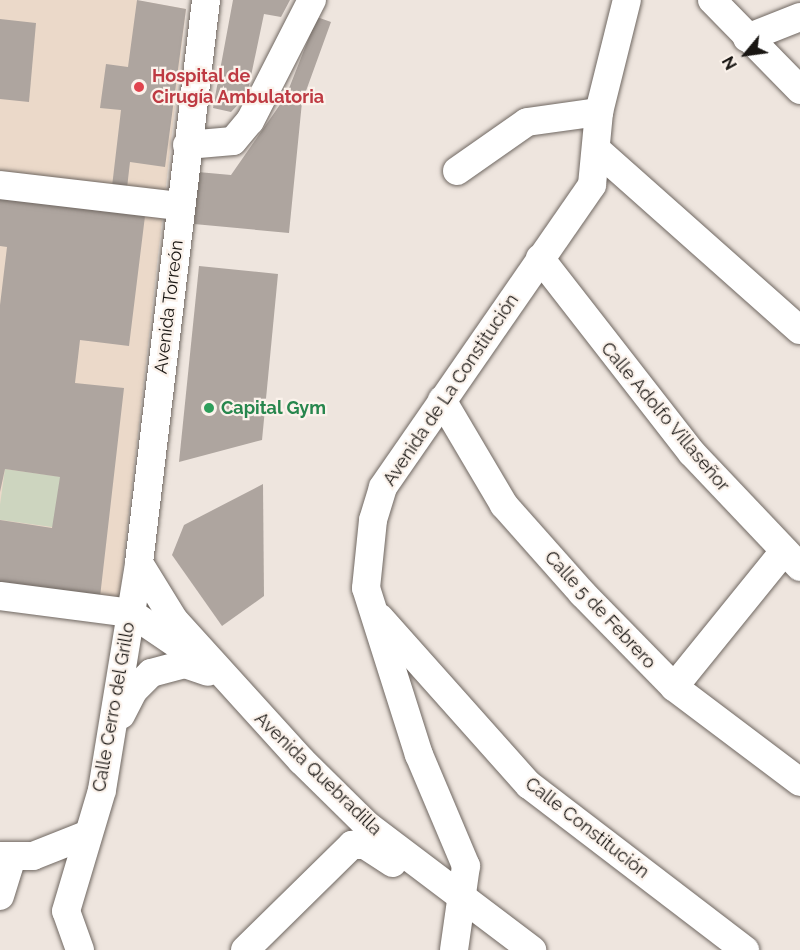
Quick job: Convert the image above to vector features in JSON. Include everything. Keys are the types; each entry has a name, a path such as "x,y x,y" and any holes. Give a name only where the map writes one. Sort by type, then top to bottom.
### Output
{"street":[{"name":"Avenida Torreón","path":"131,614 206,0"},
{"path":"187,146 233,141 250,121 312,0"},
{"name":"Avenida de La Constitución","path":"463,903 466,866 419,754 373,609 367,561 383,487 441,400 592,185 599,112 627,0"},
{"path":"712,0 800,90"},
{"path":"747,38 800,17"},
{"path":"457,171 527,122 599,112"},
{"path":"597,150 800,330"},
{"path":"0,185 180,207"},
{"name":"Calle Adolfo Villaseñor","path":"540,258 633,382 792,559"},
{"name":"Calle 5 de Febrero","path":"441,400 504,505 674,687 800,782"},
{"path":"674,687 792,559"},
{"name":"Avenida Quebradilla","path":"139,563 174,620 245,704 368,826 463,903 506,950"},
{"path":"0,596 131,614 152,623 245,704"},
{"name":"Calle Constitución","path":"373,609 529,785 745,950"},
{"name":"Calle Cerro del Grillo","path":"80,950 66,911 113,730 131,614"},
{"path":"113,730 134,690 152,673 185,664 208,672"},
{"path":"0,896 6,857 33,856 86,835"},
{"name":"Avenida Quebradilla","path":"245,950 340,852 358,843 463,903 532,950"},
{"path":"454,950 463,903"}],"shaded area":[{"path":"0,0 135,0 186,9 119,600 0,585"}],"green space":[{"path":"5,469 60,477 53,527 0,520"}],"building":[{"path":"137,0 186,9 165,167 130,162 124,214 145,216 129,346 80,340 75,383 124,388 100,597 0,585 0,520 52,528 60,477 5,469 0,492 0,305 7,247 0,246 0,198 109,212 121,110 100,108 106,64 128,67"},
{"path":"233,0 290,0 281,17 264,14 247,95 231,112 213,108"},
{"path":"317,17 331,22 302,102 289,233 194,224 198,172 231,175 286,96"},
{"path":"0,19 36,23 29,102 0,99"},
{"path":"199,266 278,274 262,440 179,462"},
{"path":"263,484 264,596 222,626 172,555 184,525"}],"place":[{"name":"Hospital de Cirugía Ambulatoria","path":"139,87"},
{"name":"Capital Gym","path":"209,408"}]}
